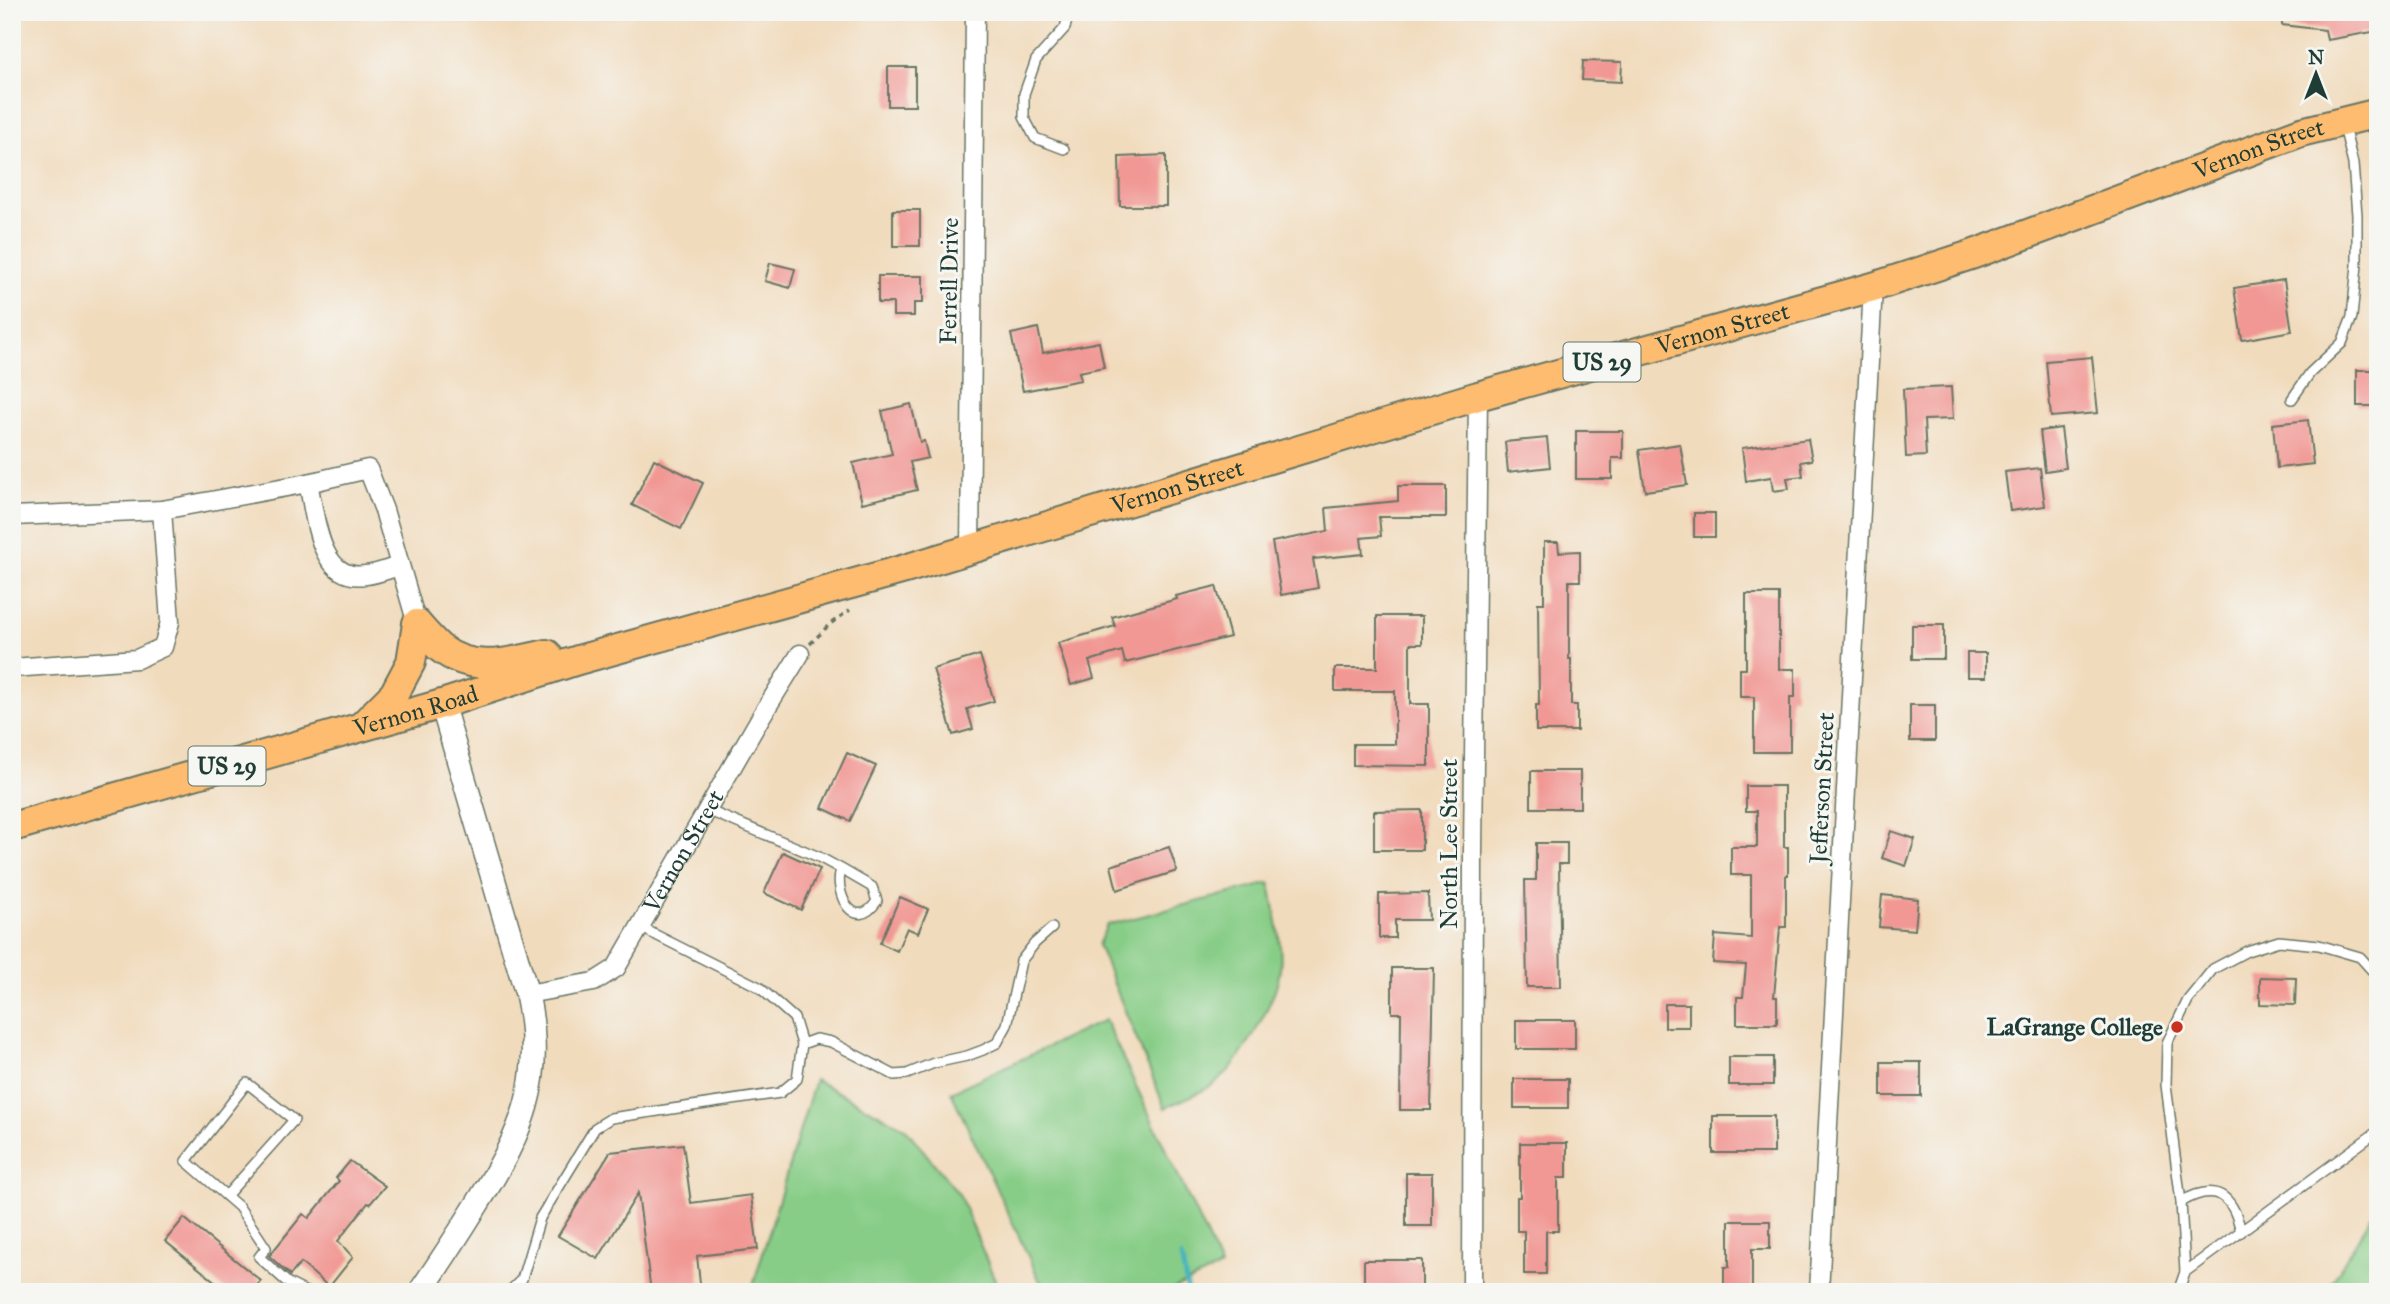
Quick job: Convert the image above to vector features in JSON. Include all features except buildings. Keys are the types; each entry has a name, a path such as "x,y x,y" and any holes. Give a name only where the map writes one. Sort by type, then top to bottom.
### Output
{"main road":[{"name":"Vernon Street","path":"819,594 1478,396 1873,287 1973,254 2301,132 2378,113"},
{"name":"Vernon Road","path":"12,827 442,704 626,647 819,594"},
{"path":"417,624 441,648 467,663 494,665 561,652 626,647"},
{"path":"361,727 394,694 400,683 411,662 417,624"}],"street":[{"name":"Ferrell Drive","path":"970,550 975,12"},
{"name":"Jefferson Street","path":"1819,1292 1873,287"},
{"name":"North Lee Street","path":"1472,1292 1478,396"},
{"path":"12,516 162,510 368,469 384,510 417,624"},
{"path":"308,483 325,556 341,572 365,576 399,566"},
{"path":"12,668 137,659 163,647 170,622 162,510"},
{"name":"Vernon Street","path":"527,993 594,982 617,968 762,715 800,654"},
{"path":"425,1290 509,1152 527,1104 534,1057 533,1025 527,993 442,704"}],"lane":[{"path":"1064,149 1035,138 1024,117 1024,94 1036,60 1065,28 1069,12"},
{"path":"2292,400 2310,373 2342,343 2352,317 2357,265 2357,215 2353,164 2343,121"},
{"path":"707,810 819,857 841,869 872,887 877,901 871,909 856,913 844,903 838,885 841,869"},
{"path":"509,1292 522,1279 540,1217 595,1128 611,1118 780,1093 797,1080 802,1044 794,1018 759,987 640,927"},
{"path":"802,1044 816,1039 831,1042 894,1075 907,1074 934,1063 983,1050 998,1042 1007,1025 1021,961 1035,943 1052,928"},
{"path":"2178,1292 2185,1272 2181,1202 2166,1085 2167,1042 2188,1000 2213,970 2247,951 2279,941 2319,946 2360,957 2378,977"},
{"path":"226,1196 294,1120 247,1083 187,1161 226,1196 239,1207 266,1248 259,1257 288,1283 306,1292"},
{"path":"2185,1272 2378,1130"},
{"path":"2181,1202 2197,1192 2216,1192 2231,1203 2241,1232"}],"path":[{"path":"800,654 830,624 852,608"}],"green space":[{"path":"1270,883 1281,960 1272,997 1245,1048 1224,1075 1208,1088 1165,1108 1098,945 1107,925"},
{"path":"1105,1020 1221,1267 1167,1292 1045,1292 951,1092"},
{"path":"815,1080 905,1128 959,1194 1000,1292 751,1292"},
{"path":"2372,1215 2378,1216 2378,1292 2326,1292"}],"waterway":[{"path":"1181,1257 1188,1292"}],"place":[{"name":"LaGrange College","path":"2177,1027"}]}
